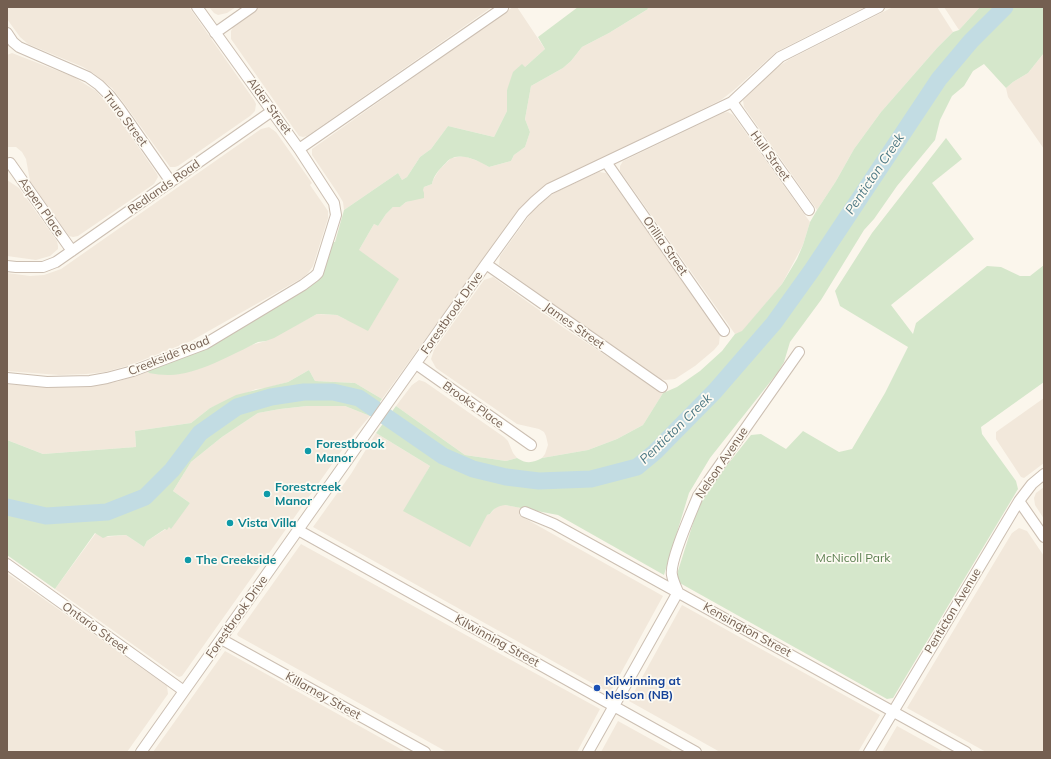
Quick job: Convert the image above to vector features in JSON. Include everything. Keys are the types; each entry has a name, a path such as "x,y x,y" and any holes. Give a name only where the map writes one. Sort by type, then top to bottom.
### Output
{"street":[{"name":"Alder Street","path":"197,7 299,149 330,196 336,208"},
{"path":"215,33 252,7"},
{"name":"Forestbrook Drive","path":"141,752 486,264 523,214 540,196 549,189 732,102 780,57 879,7"},
{"path":"299,149 503,8"},
{"name":"Truro Street","path":"7,33 10,44 88,77 99,85 120,109 171,182"},
{"name":"Hull Street","path":"732,102 809,210"},
{"name":"Redlands Road","path":"7,266 43,267 56,262 272,111"},
{"name":"Orillia Street","path":"606,162 724,331"},
{"name":"Aspen Place","path":"10,163 72,251"},
{"name":"Creekside Road","path":"7,378 66,382 107,378 133,371 204,344 303,285 315,276 321,264 336,215 336,208"},
{"name":"James Street","path":"486,264 662,387"},
{"name":"Nelson Avenue","path":"678,592 671,574 672,564 687,521 698,496 799,352"},
{"name":"Brooks Place","path":"416,364 531,445"},
{"name":"Penticton Avenue","path":"869,752 1019,500 1032,484 1044,474"},
{"path":"1019,500 1044,537"},
{"name":"Kensington Street","path":"525,512 554,524 966,752"},
{"name":"Kilwinning Street","path":"298,530 696,752"},
{"name":"Ontario Street","path":"7,564 184,691"},
{"path":"588,752 678,592"},
{"name":"Killarney Street","path":"221,639 425,752"}],"shaded area":[{"path":"7,7 189,7 254,100 256,104 255,111 178,166 170,167 112,88 83,67 28,44 20,37 7,19"},
{"path":"209,7 236,7 227,13 218,15"},
{"path":"259,7 492,7 307,136 303,137 299,136 231,39 231,31 234,25"},
{"path":"513,7 517,7 545,49 525,67 507,90 507,111 494,137 448,126 431,149 420,157 407,177 402,180 398,173 344,210 343,202 312,155 312,149"},
{"path":"647,7 865,7 776,52 721,100 543,187 518,211 382,399 355,383 315,381 309,370 288,382 267,388 256,389 210,408 191,423 135,431 136,447 43,454 7,440 7,384 65,387 117,382 147,371 149,373 266,341 317,314 337,315 347,320 359,250 374,224 378,226 393,207 400,207 406,202 410,201 424,187 432,184 439,170 451,158 464,156 481,162 489,167 511,161 514,155 525,147 530,132 525,119 531,86 563,68 571,61 582,47 609,33 648,9"},
{"path":"893,7 937,7 953,32 881,112 854,149 836,181 817,210 744,107 743,100 776,68 790,59"},
{"path":"944,7 980,7 959,30"},
{"path":"12,53 74,77 96,91 112,109 157,174 158,177 154,184 78,236 69,236 30,181 26,159 22,152 16,147 7,147 7,55"},
{"path":"1044,53 1044,149 1008,97 1006,88 1028,73"},
{"path":"728,112 733,115 810,222 803,245 782,284 742,332 735,334 620,171 620,166 623,161 723,113"},
{"path":"269,127 276,132 312,183 310,185 328,211 328,218 313,266 304,277 191,341 130,365 105,372 86,374 59,375 7,371 7,273 30,276 44,275 61,269 261,129"},
{"path":"599,172 606,173 720,334 719,344 714,350 695,366 675,379 659,379 648,373 499,265 500,256 534,209 556,192"},
{"path":"7,180 19,188 57,241 58,249 50,256 36,260 7,256"},
{"path":"493,277 564,328 663,393 643,425 617,439 588,450 542,458 548,445 544,432 539,429 517,424 436,368 431,359 434,350 484,280"},
{"path":"419,380 425,382 504,437 508,441 517,458 506,461 465,455 396,406 412,385"},
{"path":"1044,398 1044,463 1024,478 1021,477 996,439 996,432"},
{"path":"307,406 345,406 370,416 347,443 182,676 177,676 55,589 96,533 104,537 126,535 144,547 147,541 169,527 190,503 173,491 191,462 222,437 258,413"},
{"path":"376,433 430,466 404,511 487,515 490,514 496,507 501,505 522,508 519,515 663,596 611,691 608,692 313,527 351,474"},
{"path":"1044,487 1044,519 1035,505 1034,498 1036,493"},
{"path":"1019,528 1027,531 1044,556 1044,752 986,752 907,708 1012,533"},
{"path":"301,544 600,709 577,752 447,752 238,636 237,634"},
{"path":"7,573 167,686 168,694 127,752 7,752"},
{"path":"682,605 880,715 858,752 720,752 629,701"},
{"path":"225,651 406,752 153,752"},
{"path":"618,721 674,752 601,752"},
{"path":"897,726 944,752 882,752"}],"green space":[{"path":"578,7 647,7 648,9 609,33 582,47 571,61 563,68 531,86 525,119 530,132 525,147 514,155 511,161 489,167 470,158 460,156 450,159 437,173 432,184 424,187 424,198 406,202 400,207 393,207 378,226 374,224 359,250 399,279 368,331 337,315 317,314 274,338 258,342 202,368 190,372 168,375 149,373 147,371 201,350 311,286 323,273 333,242 335,242 344,210 398,173 402,180 407,177 420,157 431,149 448,126 494,137 507,111 507,90 513,72 522,64 525,67 545,49 538,37"},
{"path":"980,7 1044,7 1044,53 1028,73 1006,88 984,64 973,71 964,86 952,96 940,120 935,140 897,186 874,219 864,230 821,300 790,342 784,362 778,372 710,458 689,493 664,575 558,515 505,505 498,507 487,515 470,547 403,511 430,466 376,433 396,406 465,455 506,461 517,458 526,462 533,462 542,458 588,450 617,439 643,425 663,393 677,387 700,371 722,351 735,334 742,331 782,284 797,259 810,222 854,149 881,112 937,48 953,32 959,30"},
{"name":"McNicoll Park","path":"946,138 962,159 932,183 974,239 891,305 913,334 916,323 987,266 1001,267 1020,276 1030,276 1044,265 1044,382 981,427 982,434 1016,481 1018,489 893,698 887,699 678,582 677,574 701,498 751,435 761,434 786,449 803,431 839,452 852,449 885,393 908,347 840,306 835,291 872,233"},
{"path":"309,370 315,381 355,383 382,399 370,416 345,406 307,406 258,413 222,437 191,462 173,491 190,503 171,529 169,527 167,530 165,529 147,541 144,547 126,535 108,536 103,538 95,533 55,589 7,555 7,440 43,454 136,447 135,431 191,423 210,408 236,395 288,382"}],"waterway":[{"name":"Penticton Creek","path":"7,507 46,516 107,512 145,497 172,470 200,433 237,407 271,397 304,392 333,392 359,398 443,456 473,469 506,477 539,481 591,479 637,467 655,452 715,391 774,323 812,270 939,79 971,41 1005,7"}],"place":[{"name":"Forestbrook Manor","path":"308,451"},
{"name":"Forestcreek Manor","path":"267,494"},
{"name":"Vista Villa","path":"230,523"},
{"name":"The Creekside","path":"188,560"},
{"name":"Kilwinning at Nelson (NB)","path":"597,688"}]}
